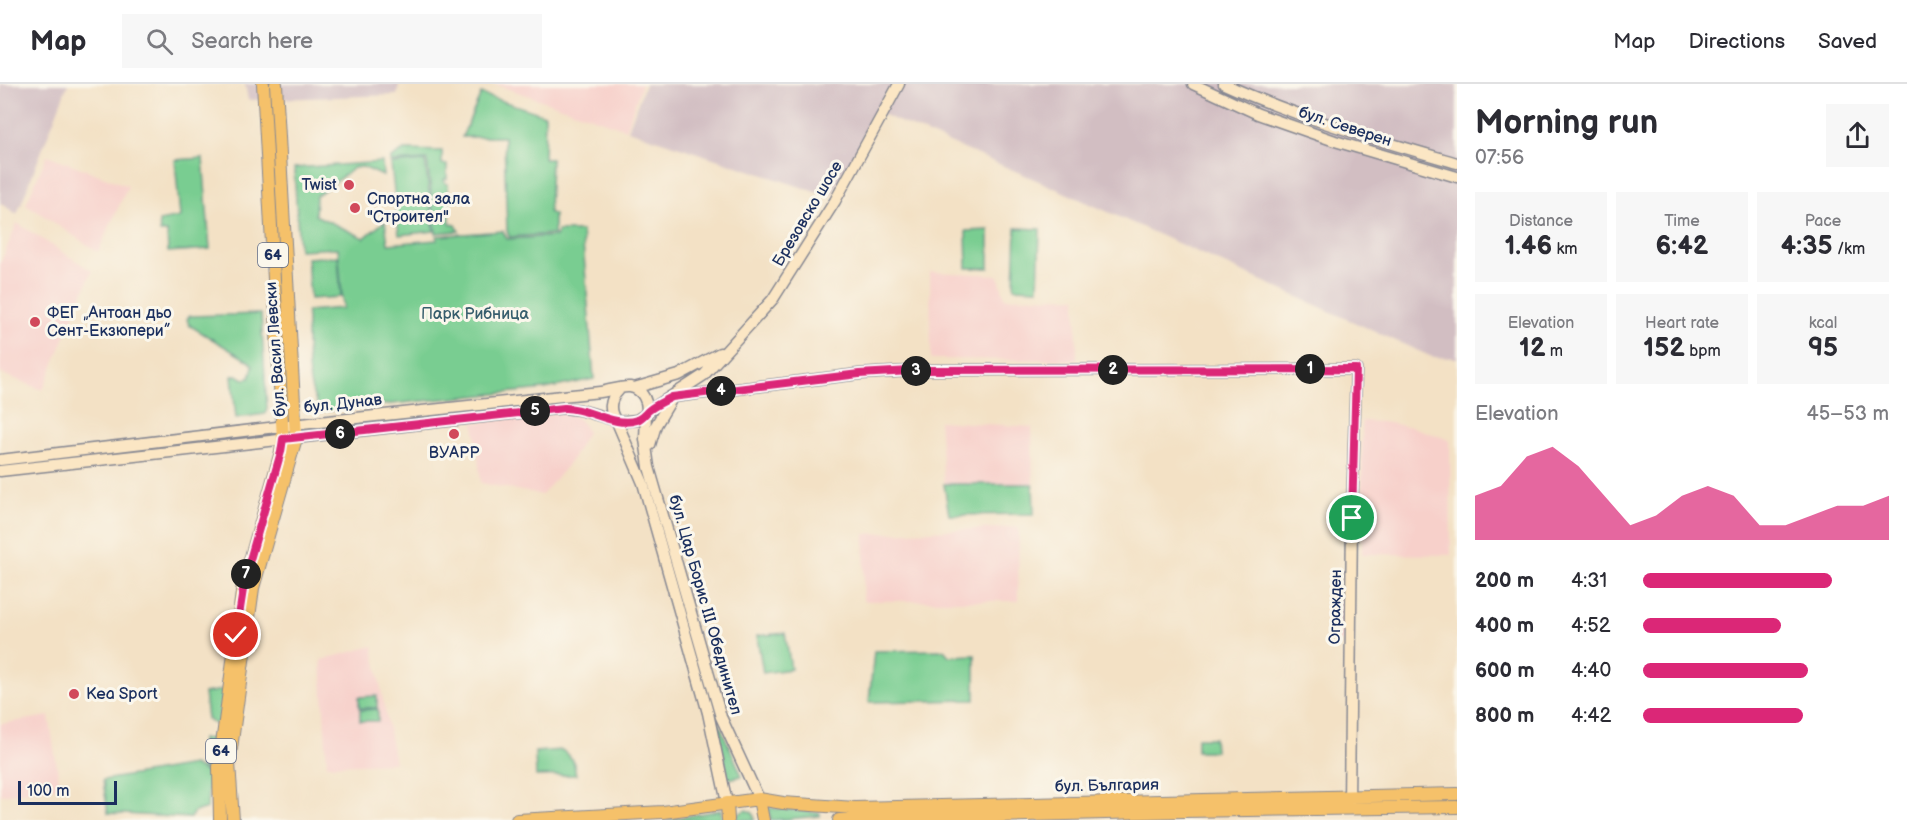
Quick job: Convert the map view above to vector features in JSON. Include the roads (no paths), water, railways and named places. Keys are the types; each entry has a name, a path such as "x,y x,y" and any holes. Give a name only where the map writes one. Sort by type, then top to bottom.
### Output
{"main road":[{"name":"бул. Васил Левски","path":"220,820 219,767 243,585 283,439 263,84"},
{"name":"бул. Васил Левски","path":"232,820 229,763 255,579 296,438 297,424 276,84"},
{"name":"Брезовско шосе","path":"647,413 704,375 760,315 796,264 835,201 899,84"},
{"name":"бул. Северен","path":"1193,84 1269,118 1335,141 1457,177"},
{"name":"бул. Северен","path":"1224,84 1262,101 1335,128 1457,163"},
{"name":"Брезовско шосе","path":"634,388 679,375 728,348"},
{"name":"Огражден","path":"715,391 859,374 928,370 1356,369 1349,810"},
{"path":"704,375 708,384 715,391"},
{"path":"624,387 634,388 645,399 647,413 637,420 616,421 610,408 618,390 624,387"},
{"name":"бул. Дунав","path":"0,460 297,424 618,390"},
{"path":"648,461 653,434 672,397 715,391"},
{"name":"бул. Дунав","path":"0,471 564,408 580,410 616,421"},
{"name":"бул. Цар Борис III Обединител","path":"647,413 645,439 648,461 721,717 759,799"},
{"name":"бул. Цар Борис III Обединител","path":"616,421 643,483 708,713 727,803"},
{"name":"бул. България","path":"727,803 759,799 855,808 1457,794"},
{"path":"759,799 763,820"},
{"path":"517,820 663,812 727,803 728,820"},
{"path":"839,820 1457,807"}],"place":[{"name":"Twist","path":"349,185"},
{"name":"Спортна зала \"Строител\"","path":"355,208"},
{"name":"ФЕГ „Антоан дьо Сент-Екзюпери”","path":"35,322"},
{"name":"ВУАРР","path":"454,434"},
{"name":"Kea Sport","path":"74,694"}],"park label":[{"name":"Парк Рибница","path":"475,314"}]}
